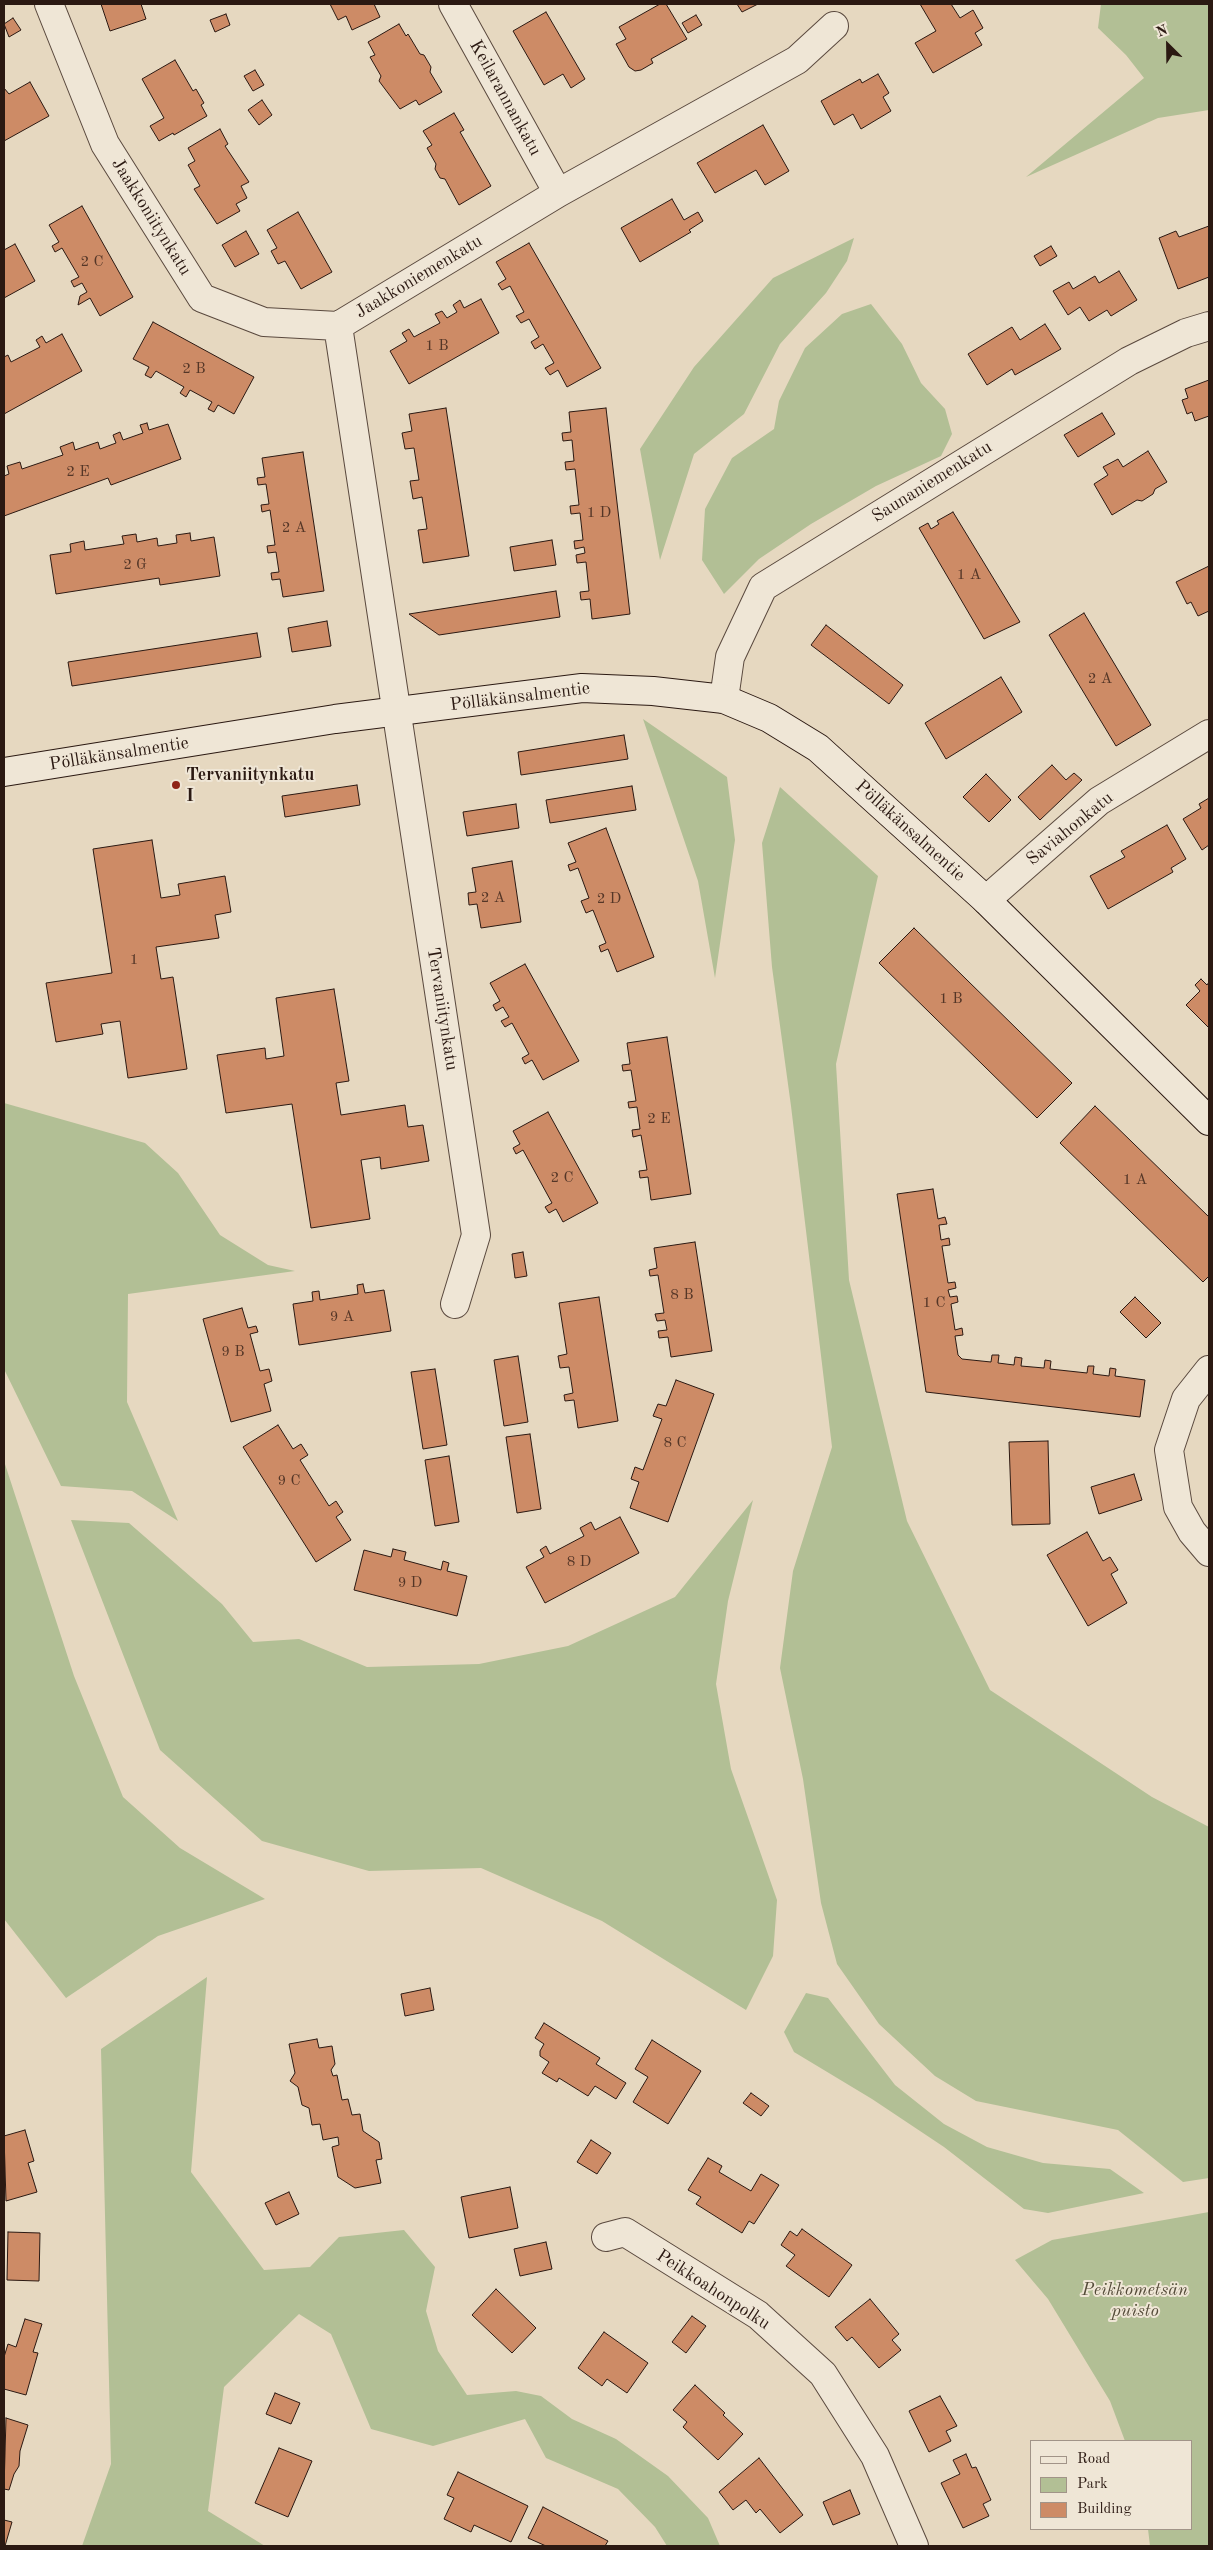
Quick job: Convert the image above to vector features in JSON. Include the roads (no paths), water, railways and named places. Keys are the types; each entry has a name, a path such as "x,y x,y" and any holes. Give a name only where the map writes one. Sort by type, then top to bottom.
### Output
{"street":[{"name":"Jaakkoniitynkatu","path":"49,4 105,144 202,298 264,322 338,326"},
{"name":"Keilarannankatu","path":"453,4 558,193"},
{"name":"Jaakkoniemenkatu","path":"398,712 338,326 558,193 797,60 834,26"},
{"name":"Saunaniemenkatu","path":"724,699 730,657 763,587 1129,362 1186,333 1209,326"},
{"name":"Pölläkänsalmentie","path":"4,772 325,721 582,688 653,691 724,699 769,718 818,748 986,900 1209,1121"},
{"name":"Tervaniitynkatu","path":"398,712 476,1235 456,1304"},
{"name":"Saviahonkatu","path":"986,900 1100,801 1209,734"},
{"path":"1209,1370 1186,1399 1169,1450 1178,1507 1192,1532 1209,1552"},
{"name":"Peikkoahonpolku","path":"606,2237 625,2232 749,2310 823,2374 875,2456 914,2546"}],"place":[{"name":"Tervaniitynkatu I","path":"176,785"}],"park label":[{"name":"Peikkometsän puisto","path":"1135,2300"}]}
